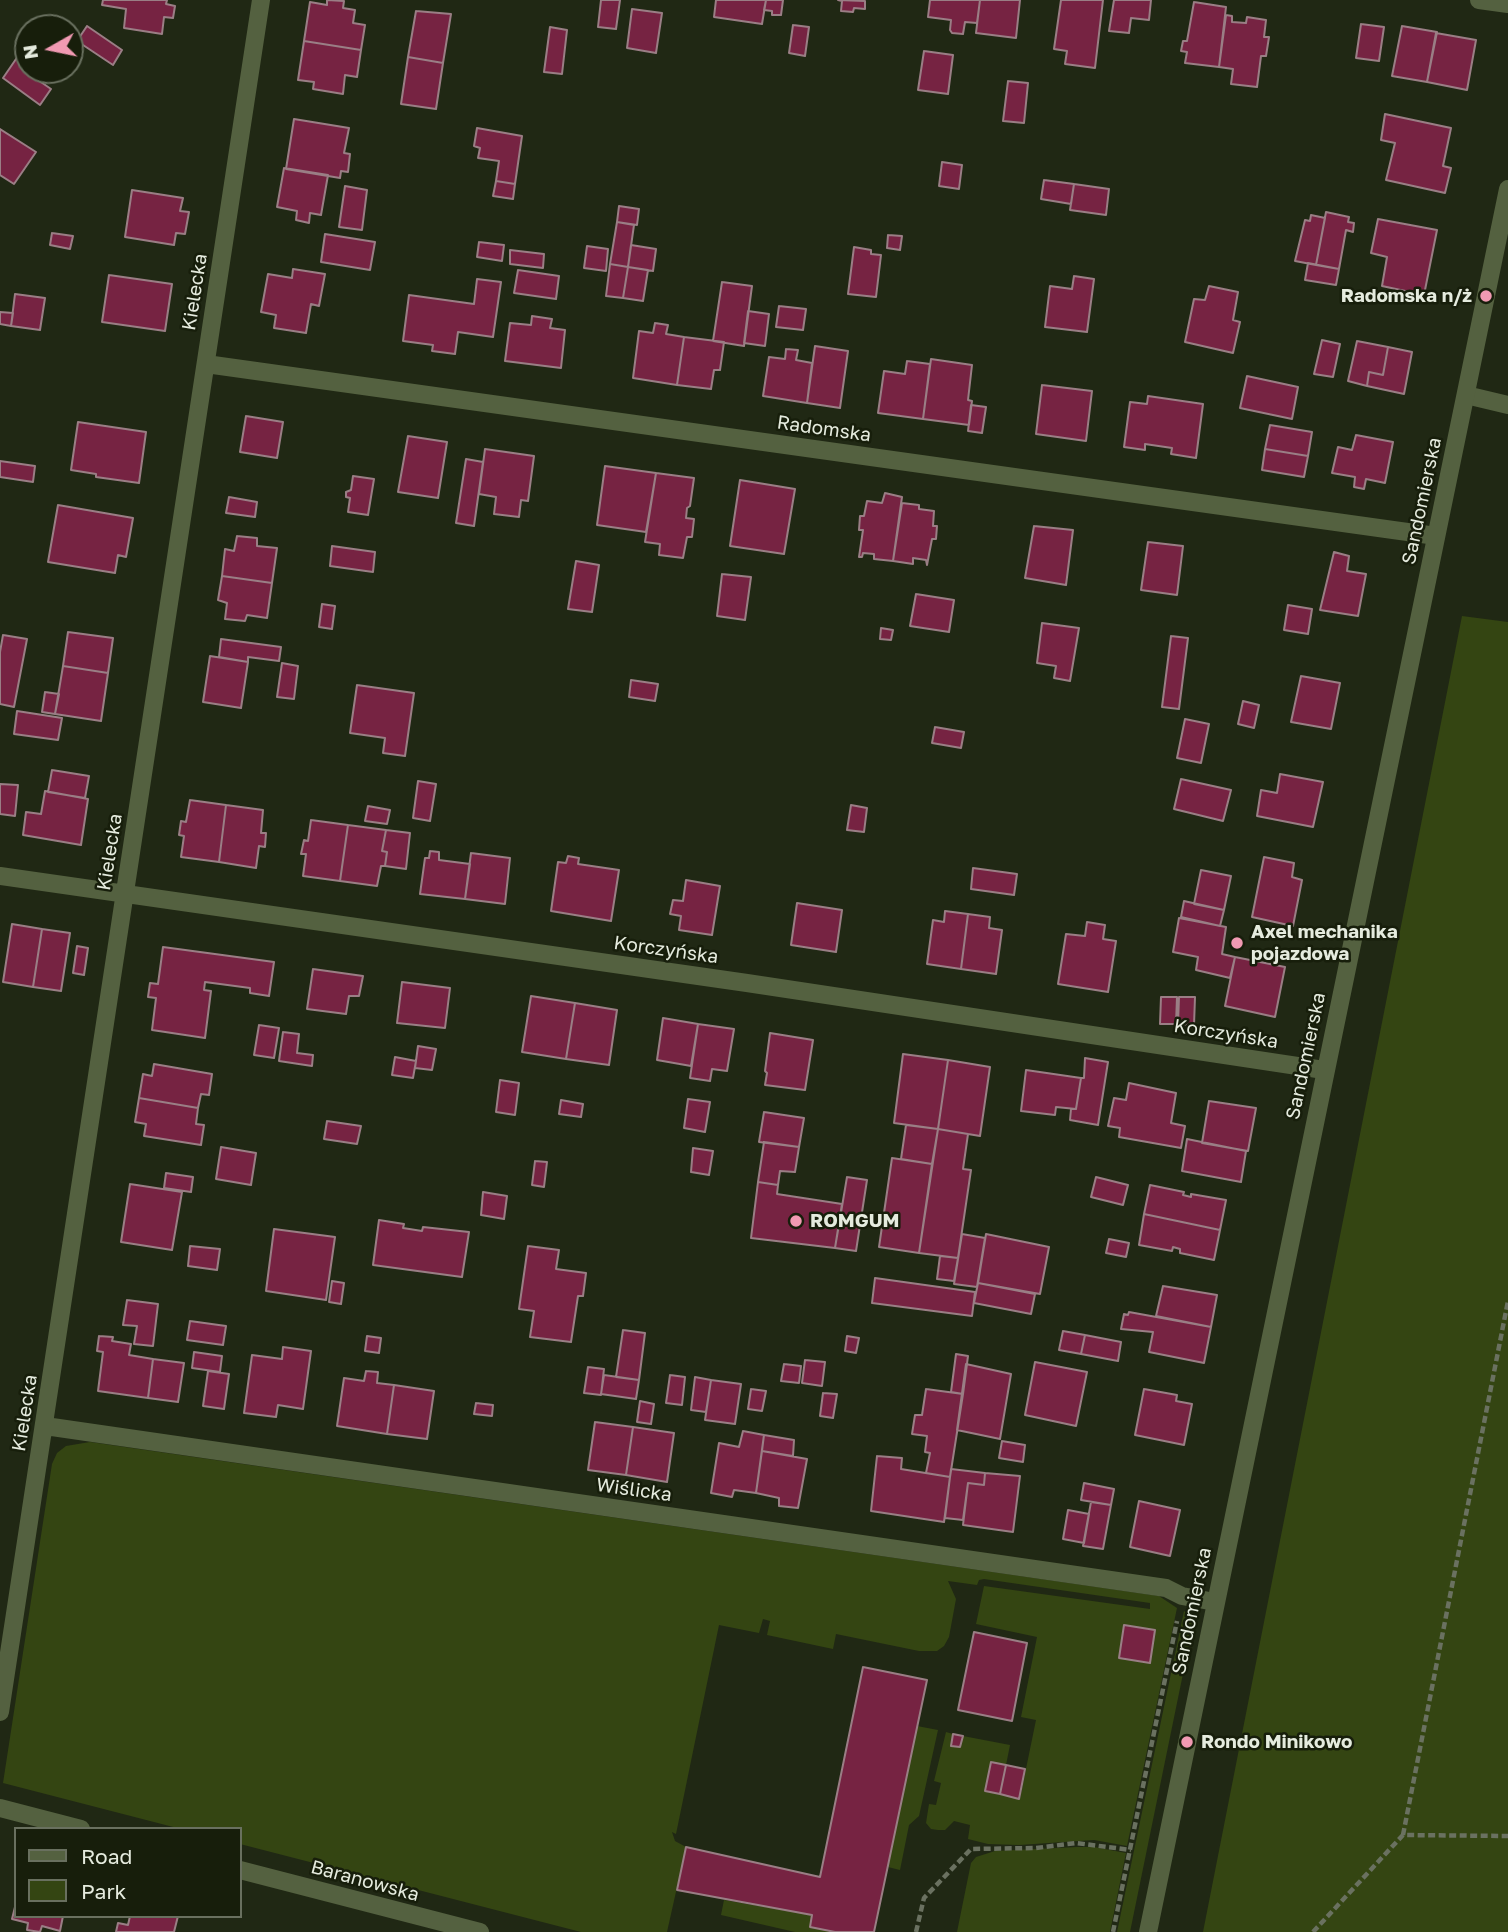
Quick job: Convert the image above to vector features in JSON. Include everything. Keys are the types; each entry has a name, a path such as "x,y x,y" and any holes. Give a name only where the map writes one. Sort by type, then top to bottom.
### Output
{"street":[{"name":"Kielecka","path":"0,1712 261,0"},
{"path":"1479,0 1508,4"},
{"name":"Sandomierska","path":"1148,1932 1465,396 1500,265 1508,189"},
{"name":"Radomska","path":"206,364 1436,536"},
{"path":"1465,396 1508,405"},
{"name":"Korczyńska","path":"0,876 747,983 1324,1070"},
{"name":"Wiślicka","path":"45,1426 1167,1588 1182,1596 1215,1602"},
{"path":"0,1808 73,1827"},
{"name":"Baranowska","path":"242,1871 480,1932"}],"path":[{"path":"1313,1932 1403,1835 1508,1300"},
{"path":"1113,1932 1182,1596"},
{"path":"1403,1835 1508,1836"},
{"path":"916,1932 924,1898 971,1849 1036,1848 1076,1843 1131,1850"}],"green space":[{"path":"1462,616 1508,622 1508,1932 1203,1932"},
{"path":"90,1442 1159,1596 1177,1608 1127,1846 1094,1840 1019,1845 988,1844 968,1839 970,1825 954,1821 945,1830 938,1830 931,1829 926,1823 929,1804 936,1805 941,1783 934,1781 946,1732 953,1734 952,1746 960,1747 963,1736 1010,1745 1006,1765 991,1762 985,1791 1020,1798 1036,1720 1021,1717 1037,1637 976,1624 984,1586 1150,1609 1150,1603 984,1579 979,1580 977,1585 948,1581 956,1599 949,1637 937,1651 919,1651 836,1634 833,1649 767,1635 770,1621 763,1619 759,1633 719,1625 676,1834 672,1832 675,1841 686,1847 667,1932 581,1932 242,1845 242,1827 173,1827 3,1783 52,1464 57,1453 66,1446","holes":["1124,1626 1150,1663 1119,1658"]},
{"path":"1184,1611 1193,1619 1193,1625 1130,1932 1117,1932"},
{"path":"917,1726 938,1730 919,1816 909,1825 900,1870 888,1867"},
{"path":"1077,1847 1126,1853 1110,1932 957,1932 971,1863 976,1857 995,1851"},
{"path":"724,1900 812,1915 835,1932 795,1932 721,1915"}],"building":[{"path":"103,0 167,0 166,4 175,6 173,18 164,17 162,34 124,28 126,9 102,5"},
{"path":"327,0 344,1 343,8 355,10 353,23 365,25 361,50 304,41 310,2 327,5"},
{"path":"601,0 620,0 616,29 598,27"},
{"path":"716,0 766,0 762,24 714,17"},
{"path":"766,0 783,0 781,15 772,15 772,11 764,10"},
{"path":"838,0 865,1 865,9 841,11 842,1"},
{"path":"930,0 980,0 977,23 965,22 963,34 952,33 951,20 928,17"},
{"path":"980,0 1020,0 1016,38 976,33"},
{"path":"1061,0 1103,0 1095,68 1065,64 1067,51 1054,49"},
{"path":"1114,0 1151,0 1149,20 1131,18 1129,33 1109,31"},
{"path":"1194,2 1226,7 1219,67 1185,63 1187,52 1181,51 1183,41 1187,41"},
{"path":"632,9 662,13 656,53 627,48"},
{"path":"416,11 451,14 443,63 408,57"},
{"path":"1226,15 1232,16 1232,22 1246,23 1247,17 1266,20 1264,37 1269,37 1266,56 1261,56 1257,87 1231,84 1233,69 1219,67"},
{"path":"1361,24 1384,27 1379,61 1356,58"},
{"path":"793,25 809,27 805,56 789,53"},
{"path":"87,26 122,50 113,65 84,46 84,30"},
{"path":"1402,26 1437,32 1427,82 1392,76"},
{"path":"550,27 567,30 562,74 544,72"},
{"path":"1436,33 1476,40 1467,90 1427,82"},
{"path":"304,41 361,50 357,77 345,75 343,94 313,89 314,82 298,80"},
{"path":"924,51 953,55 948,94 918,90"},
{"path":"408,57 443,63 436,109 401,104"},
{"path":"14,62 14,84 44,84 51,89 40,105 3,78"},
{"path":"1008,81 1028,83 1024,123 1003,121"},
{"path":"1385,114 1451,128 1443,166 1451,168 1445,193 1386,180 1395,143 1381,140"},
{"path":"294,119 349,128 344,153 350,154 348,172 341,171 340,178 286,169"},
{"path":"477,128 522,136 515,184 496,181 499,161 478,158 480,148 474,146"},
{"path":"0,129 36,152 14,184 0,175"},
{"path":"942,162 962,165 959,189 939,186"},
{"path":"284,168 328,175 321,215 310,213 309,223 296,220 297,211 277,207"},
{"path":"1044,180 1074,184 1071,204 1041,199"},
{"path":"496,181 515,184 513,199 493,196"},
{"path":"1074,184 1109,189 1106,215 1070,210"},
{"path":"345,186 367,190 362,230 339,227"},
{"path":"132,190 183,198 180,211 189,212 185,234 176,233 174,245 125,237"},
{"path":"619,206 639,209 637,225 617,222"},
{"path":"1326,212 1349,217 1348,222 1354,223 1353,232 1346,230 1339,269 1316,265"},
{"path":"1311,215 1325,218 1316,265 1295,261 1305,220 1310,221"},
{"path":"1378,219 1437,230 1424,295 1382,286 1387,257 1371,253"},
{"path":"617,222 634,225 628,267 610,264"},
{"path":"52,233 73,236 70,249 50,245"},
{"path":"325,234 375,242 370,270 321,262"},
{"path":"888,235 902,236 900,250 887,248"},
{"path":"479,242 504,245 502,261 477,257"},
{"path":"631,245 656,249 653,271 628,267"},
{"path":"587,246 608,249 606,271 584,268"},
{"path":"854,247 881,255 876,297 848,294"},
{"path":"510,250 544,254 543,268 510,264"},
{"path":"1308,263 1339,269 1336,285 1305,280"},
{"path":"610,264 628,267 623,298 606,296"},
{"path":"628,267 648,270 643,301 623,298"},
{"path":"293,269 325,274 319,306 311,304 306,333 274,328 276,315 261,312 268,274 292,278"},
{"path":"518,270 559,276 556,299 514,293"},
{"path":"109,275 172,284 165,331 102,322"},
{"path":"1074,276 1094,279 1087,332 1045,327 1050,286 1072,289"},
{"path":"477,279 501,282 493,337 458,332 455,354 432,351 433,345 403,341 409,295 474,304"},
{"path":"722,282 752,286 744,346 713,341"},
{"path":"1209,286 1238,292 1233,320 1240,322 1233,353 1185,342 1194,299 1205,300"},
{"path":"15,294 45,298 40,330 11,326"},
{"path":"779,306 806,309 803,330 776,327"},
{"path":"748,311 769,314 765,346 744,343"},
{"path":"0,312 13,313 11,326 0,324"},
{"path":"532,316 552,319 550,328 565,330 561,368 505,361 510,323 531,325"},
{"path":"655,323 668,325 666,334 684,337 677,385 633,378 639,331 653,333"},
{"path":"684,337 724,342 720,370 714,370 711,389 677,385"},
{"path":"1322,340 1340,344 1333,377 1314,374"},
{"path":"1357,341 1388,347 1383,375 1369,372 1367,386 1348,381"},
{"path":"815,346 848,351 840,408 807,403"},
{"path":"1388,347 1412,352 1404,394 1367,386 1369,372 1383,375"},
{"path":"786,349 798,350 796,360 812,363 807,403 763,396 769,357 785,359"},
{"path":"931,359 972,365 968,400 972,401 969,425 923,419"},
{"path":"907,361 930,364 923,419 878,413 884,371 905,374"},
{"path":"1247,376 1298,387 1292,419 1240,408"},
{"path":"1042,385 1092,391 1086,441 1036,434"},
{"path":"1148,396 1203,404 1196,458 1171,454 1172,448 1145,444 1145,450 1124,447 1130,402 1147,404"},
{"path":"971,405 986,407 982,433 968,431"},
{"path":"246,416 283,422 277,458 240,452"},
{"path":"78,422 146,432 139,483 96,477 96,474 71,470"},
{"path":"1270,425 1312,432 1308,456 1265,449"},
{"path":"1356,435 1393,442 1385,483 1366,479 1364,489 1354,487 1355,477 1332,473 1338,447 1352,450"},
{"path":"408,436 447,442 438,498 398,492"},
{"path":"485,449 534,456 528,501 521,500 519,517 494,514 496,497 479,494"},
{"path":"1265,449 1308,456 1304,477 1262,470"},
{"path":"466,459 483,462 474,526 456,523"},
{"path":"0,461 35,466 33,482 0,477"},
{"path":"605,466 656,473 646,532 597,525"},
{"path":"656,473 694,478 686,518 694,519 692,537 687,537 683,558 659,555 660,544 645,542"},
{"path":"353,476 374,479 368,515 348,512 350,498 346,497 346,492 351,490"},
{"path":"740,480 795,489 784,554 730,546"},
{"path":"885,493 902,497 893,561 874,559 874,554 863,553 862,557 859,557 863,530 859,530 860,516 864,516 867,501 882,503"},
{"path":"229,497 257,502 255,517 226,513"},
{"path":"902,503 919,505 919,509 934,511 936,539 932,539 927,565 926,560 913,558 913,564 893,561"},
{"path":"58,505 133,518 126,557 118,555 115,573 48,562"},
{"path":"1034,526 1073,530 1066,585 1025,578"},
{"path":"237,536 257,538 257,546 277,548 272,583 222,576 225,549 234,551"},
{"path":"1148,542 1183,546 1177,595 1141,590"},
{"path":"332,546 375,552 373,572 330,566"},
{"path":"1334,552 1349,556 1347,571 1366,574 1358,616 1320,610"},
{"path":"576,561 599,565 592,612 568,609"},
{"path":"722,574 751,577 745,620 717,616"},
{"path":"222,576 272,583 267,618 247,615 245,621 225,619 227,603 218,600"},
{"path":"916,594 954,600 949,632 910,626"},
{"path":"322,604 335,606 332,629 319,627"},
{"path":"1288,605 1312,609 1308,634 1284,630"},
{"path":"1042,623 1079,628 1070,681 1054,678 1056,666 1037,663"},
{"path":"881,628 893,630 891,640 880,639"},
{"path":"68,632 113,638 108,673 63,666"},
{"path":"3,635 27,639 14,707 0,704 0,652"},
{"path":"1171,636 1188,638 1179,709 1162,707"},
{"path":"221,639 281,647 279,661 248,657 248,662 219,657"},
{"path":"210,656 248,662 241,708 203,702"},
{"path":"282,663 298,666 294,699 277,697"},
{"path":"63,666 108,673 101,721 55,714"},
{"path":"1301,676 1340,683 1331,729 1291,722"},
{"path":"631,680 658,684 655,701 629,697"},
{"path":"357,685 414,693 405,756 383,753 385,738 350,733"},
{"path":"45,692 59,694 55,714 42,712"},
{"path":"1243,701 1259,705 1254,728 1238,724"},
{"path":"17,711 62,718 58,740 14,734"},
{"path":"1185,719 1209,724 1201,763 1177,758"},
{"path":"935,727 964,732 961,748 932,743"},
{"path":"52,770 89,776 85,798 48,792"},
{"path":"1280,774 1323,782 1313,827 1257,816 1261,790 1277,793"},
{"path":"1181,779 1231,790 1223,821 1174,809"},
{"path":"418,781 436,784 430,821 413,818"},
{"path":"0,784 18,785 15,816 0,814"},
{"path":"45,791 88,799 81,845 23,835 26,812 41,814"},
{"path":"190,800 226,805 219,862 181,857 184,836 179,835 181,821 186,822"},
{"path":"226,805 263,810 261,833 266,833 265,847 259,846 256,868 219,862"},
{"path":"851,805 867,808 864,832 847,830"},
{"path":"368,806 390,810 387,824 365,821"},
{"path":"311,820 348,825 340,881 303,876 306,854 301,854 304,840 308,841"},
{"path":"348,825 386,830 382,851 387,852 385,866 381,866 377,886 340,881"},
{"path":"386,830 410,833 406,869 385,866 387,852 382,851"},
{"path":"430,851 439,852 439,860 470,864 465,899 420,894 425,858 429,858"},
{"path":"471,853 510,858 505,904 465,899"},
{"path":"568,856 579,858 578,864 619,870 611,921 551,911 558,862 566,863"},
{"path":"1264,857 1294,863 1292,877 1302,880 1293,926 1252,917"},
{"path":"973,868 1017,874 1014,895 971,889"},
{"path":"1201,870 1231,876 1224,910 1194,904"},
{"path":"686,880 720,886 712,935 679,930 681,916 670,914 673,900 683,901"},
{"path":"1184,901 1224,910 1220,926 1181,917"},
{"path":"797,903 842,910 836,952 791,945"},
{"path":"945,911 968,914 961,969 927,964 933,920 944,922"},
{"path":"968,914 990,917 989,928 1002,930 996,974 961,969"},
{"path":"1179,918 1226,927 1222,954 1235,957 1230,978 1196,970 1198,957 1173,952"},
{"path":"1087,922 1105,925 1103,939 1116,941 1108,992 1058,984 1066,934 1085,936"},
{"path":"12,924 42,929 33,987 3,982"},
{"path":"42,929 70,933 61,991 33,987"},
{"path":"77,946 88,948 84,975 73,973"},
{"path":"163,947 274,962 269,996 250,993 250,988 205,982 204,990 211,991 205,1038 152,1030 156,998 148,997 150,983 158,984"},
{"path":"1235,957 1285,967 1275,1017 1225,1006"},
{"path":"313,969 363,976 359,996 349,996 346,1014 307,1009"},
{"path":"402,982 450,988 445,1028 397,1023"},
{"path":"531,996 575,1003 566,1059 522,1052"},
{"path":"1161,997 1177,997 1176,1024 1160,1024"},
{"path":"1179,997 1195,997 1194,1025 1178,1024"},
{"path":"575,1003 617,1010 609,1065 566,1059"},
{"path":"663,1018 698,1024 691,1066 657,1060"},
{"path":"698,1024 734,1029 727,1071 712,1069 710,1081 690,1078"},
{"path":"259,1025 279,1028 274,1058 254,1055"},
{"path":"283,1032 299,1034 297,1053 313,1055 312,1066 279,1061"},
{"path":"770,1033 813,1040 805,1090 765,1085"},
{"path":"418,1046 436,1049 432,1070 415,1068"},
{"path":"903,1054 948,1060 938,1129 894,1123"},
{"path":"395,1057 416,1061 413,1078 392,1075"},
{"path":"1085,1058 1108,1062 1098,1125 1070,1120 1071,1109 1076,1109 1081,1078 1084,1078"},
{"path":"948,1060 990,1067 980,1136 938,1129"},
{"path":"154,1064 212,1074 209,1095 201,1094 198,1108 139,1098 143,1074 152,1076"},
{"path":"1026,1070 1081,1078 1076,1109 1056,1107 1055,1115 1021,1111"},
{"path":"500,1080 519,1083 515,1115 496,1112"},
{"path":"1129,1083 1176,1093 1171,1123 1185,1126 1181,1148 1119,1137 1120,1128 1108,1126 1114,1098 1126,1100"},
{"path":"139,1098 198,1108 196,1124 204,1125 201,1145 144,1136 146,1124 135,1122"},
{"path":"688,1099 710,1102 705,1132 684,1128"},
{"path":"561,1100 583,1104 581,1117 559,1114"},
{"path":"1209,1101 1256,1108 1248,1151 1202,1143"},
{"path":"764,1112 804,1118 799,1147 759,1142"},
{"path":"327,1121 361,1126 357,1144 324,1139"},
{"path":"906,1125 938,1129 932,1164 901,1159"},
{"path":"938,1129 968,1134 963,1169 971,1170 958,1258 919,1253"},
{"path":"1187,1139 1246,1151 1241,1182 1182,1171"},
{"path":"764,1142 799,1147 795,1172 780,1171 778,1185 758,1182"},
{"path":"221,1147 256,1153 251,1185 216,1179"},
{"path":"693,1148 713,1151 709,1175 691,1172"},
{"path":"892,1158 932,1164 919,1253 879,1247"},
{"path":"535,1161 547,1162 544,1187 532,1185"},
{"path":"166,1173 193,1177 191,1192 164,1188"},
{"path":"847,1177 867,1180 856,1251 835,1248"},
{"path":"1096,1177 1128,1185 1123,1205 1091,1197"},
{"name":"ROMGUM","path":"758,1182 778,1185 777,1194 842,1204 835,1248 751,1238"},
{"path":"130,1184 182,1192 172,1250 121,1242"},
{"path":"1150,1185 1184,1192 1183,1195 1191,1197 1191,1194 1226,1200 1220,1230 1144,1214"},
{"path":"483,1192 507,1196 504,1219 481,1215"},
{"path":"1144,1214 1220,1230 1214,1260 1180,1253 1180,1249 1173,1247 1172,1251 1139,1245"},
{"path":"379,1220 404,1224 403,1228 422,1231 423,1227 469,1232 462,1277 373,1265"},
{"path":"274,1229 335,1237 326,1300 266,1291"},
{"path":"962,1234 985,1238 977,1287 954,1284"},
{"path":"986,1234 1049,1247 1040,1294 978,1283"},
{"path":"1109,1239 1129,1243 1126,1257 1106,1253"},
{"path":"190,1246 220,1249 217,1270 188,1266"},
{"path":"528,1246 559,1250 556,1269 586,1273 583,1296 578,1296 571,1342 530,1337 534,1311 519,1309"},
{"path":"940,1256 958,1258 954,1281 937,1279"},
{"path":"875,1278 975,1292 972,1316 872,1303"},
{"path":"332,1281 344,1283 341,1304 329,1302"},
{"path":"978,1283 1035,1294 1031,1314 974,1303"},
{"path":"1163,1286 1217,1295 1211,1327 1156,1316"},
{"path":"127,1300 158,1304 153,1346 134,1344 137,1326 123,1325"},
{"path":"1129,1312 1211,1327 1204,1363 1149,1352 1153,1332 1121,1329 1124,1314 1128,1315"},
{"path":"190,1321 226,1326 223,1345 187,1340"},
{"path":"623,1330 645,1333 639,1380 616,1377"},
{"path":"1063,1331 1085,1335 1081,1354 1059,1350"},
{"path":"1085,1335 1121,1342 1118,1361 1081,1354"},
{"path":"99,1336 113,1337 112,1341 131,1344 129,1355 153,1359 148,1398 98,1391 103,1352 97,1351"},
{"path":"367,1336 381,1338 379,1353 365,1351"},
{"path":"847,1336 859,1338 856,1353 845,1351"},
{"path":"283,1347 311,1351 303,1409 278,1405 276,1417 244,1413 252,1355 282,1359"},
{"path":"194,1352 222,1356 220,1372 192,1368"},
{"path":"956,1354 968,1356 963,1394 951,1392"},
{"path":"153,1359 184,1363 178,1402 148,1398"},
{"path":"805,1360 825,1362 822,1386 802,1383"},
{"path":"1035,1362 1087,1372 1076,1426 1025,1415"},
{"path":"784,1364 801,1366 799,1383 781,1381"},
{"path":"966,1364 1011,1374 1000,1439 957,1430"},
{"path":"588,1367 604,1369 601,1395 584,1393"},
{"path":"208,1371 229,1374 224,1409 203,1406"},
{"path":"366,1371 378,1372 377,1383 394,1385 387,1434 337,1426 344,1378 364,1381"},
{"path":"604,1375 639,1380 636,1399 601,1394"},
{"path":"670,1375 685,1377 682,1405 666,1403"},
{"path":"695,1377 711,1380 706,1412 691,1410"},
{"path":"711,1380 741,1384 735,1424 705,1420"},
{"path":"394,1385 434,1391 427,1439 387,1434"},
{"path":"751,1389 766,1391 762,1411 748,1409"},
{"path":"926,1389 963,1394 950,1477 926,1473 930,1453 925,1452 927,1436 912,1434 915,1415 922,1415"},
{"path":"1144,1389 1177,1395 1176,1401 1192,1404 1184,1445 1135,1435"},
{"path":"823,1393 837,1394 833,1418 820,1416"},
{"path":"640,1401 654,1404 651,1424 637,1422"},
{"path":"476,1403 493,1405 492,1416 474,1414"},
{"path":"595,1422 633,1427 626,1475 588,1470"},
{"path":"633,1427 674,1433 667,1482 626,1475"},
{"path":"743,1431 764,1435 756,1493 734,1490 732,1497 711,1493 719,1443 739,1447"},
{"path":"764,1435 794,1440 793,1456 762,1451"},
{"path":"1002,1441 1025,1445 1023,1462 999,1458"},
{"path":"762,1451 807,1459 798,1508 779,1506 779,1498 756,1493"},
{"path":"877,1456 902,1458 901,1469 950,1477 944,1522 871,1511"},
{"path":"951,1469 985,1473 984,1485 968,1483 963,1520 945,1518"},
{"path":"985,1473 1020,1476 1013,1532 963,1525 968,1483 984,1485"},
{"path":"1084,1483 1114,1489 1111,1505 1081,1500"},
{"path":"1139,1501 1180,1510 1170,1556 1130,1547"},
{"path":"1091,1502 1111,1505 1103,1549 1083,1546"},
{"path":"1068,1510 1089,1514 1084,1543 1063,1539"},
{"path":"1124,1625 1155,1630 1150,1663 1119,1658"},
{"path":"974,1632 1027,1643 1012,1721 958,1710"},
{"path":"863,1667 927,1680 874,1932 835,1932 810,1927 812,1915 677,1890 686,1847 820,1877"},
{"path":"953,1734 963,1736 960,1747 951,1746"},
{"path":"991,1762 1006,1765 1000,1794 985,1791"},
{"path":"1006,1765 1025,1769 1019,1799 1000,1794"},
{"path":"14,1911 14,1918 63,1918 60,1931 42,1926 40,1932 27,1930 28,1923 12,1919"},
{"path":"130,1918 178,1918 174,1932 116,1932 118,1923 128,1925"}],"place":[{"name":"Radomska n/ż","path":"1486,296"},
{"name":"Axel mechanika pojazdowa","path":"1237,943"},
{"name":"ROMGUM","path":"796,1221"},
{"name":"Rondo Minikowo","path":"1187,1742"}]}
